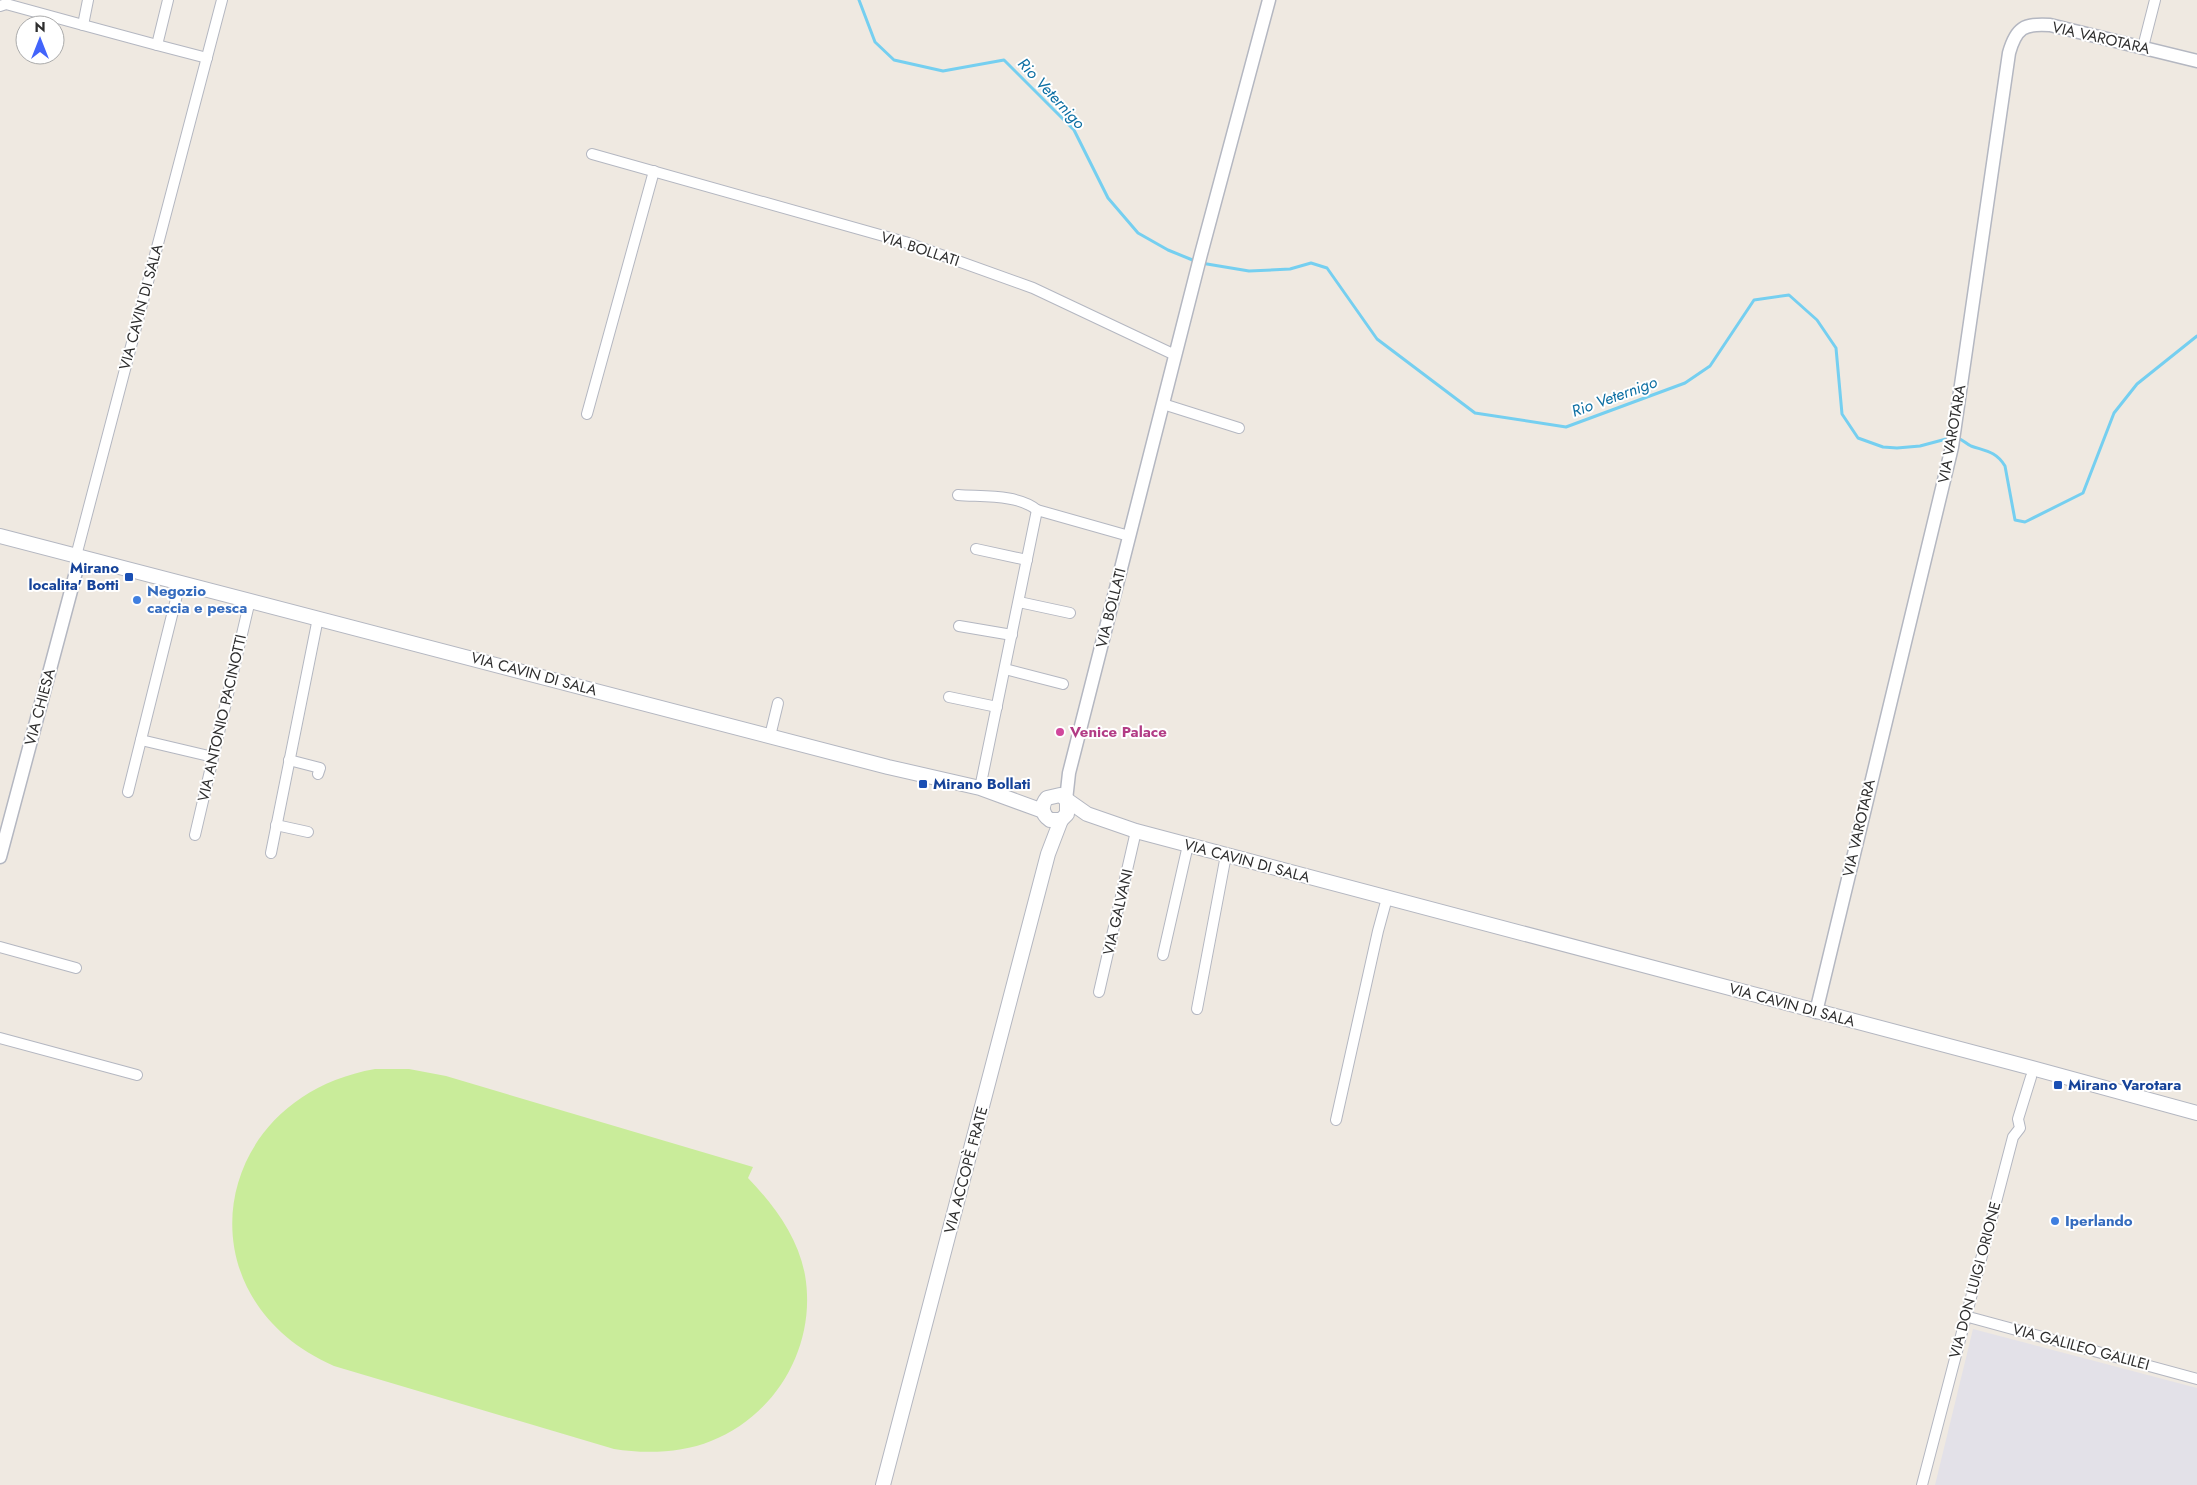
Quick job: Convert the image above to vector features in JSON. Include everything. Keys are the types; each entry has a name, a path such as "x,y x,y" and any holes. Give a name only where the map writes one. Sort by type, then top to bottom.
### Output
{"main road":[{"name":"VIA CAVIN DI SALA","path":"0,536 770,736 1047,805"},
{"path":"1060,796 1067,801 1068,810 1063,818 1053,821 1047,805 1060,796"},
{"name":"VIA CAVIN DI SALA","path":"1067,801 1087,814 1136,831 2197,1113"},
{"name":"VIA ACCOPÈ FRATE","path":"1047,805 1048,854"},
{"name":"VIA CAVIN DI SALA","path":"1063,818 1107,822"},
{"name":"VIA ACCOPÈ FRATE","path":"884,1485 1048,854 1063,818"}],"street":[{"path":"83,24 88,0"},
{"path":"157,45 168,0"},
{"name":"VIA CAVIN DI SALA","path":"78,556 98,471 222,0"},
{"name":"VIA BOLLATI","path":"1067,801 1068,773 1268,0"},
{"path":"2143,47 2155,0"},
{"path":"0,6 6,4 207,58"},
{"name":"VIA VAROTARA","path":"1816,1012 1952,447 2009,53 2013,39 2024,27 2044,25 2197,61"},
{"name":"VIA BOLLATI","path":"592,154 904,242 1033,288 1175,354"},
{"path":"587,414 654,171"},
{"path":"1163,404 1239,428"},
{"path":"958,495 1016,500 1029,503 1037,510 1129,536"},
{"path":"986,790 997,707 1037,510"},
{"path":"976,550 1027,560"},
{"name":"VIA CHIESA","path":"0,857 78,556"},
{"path":"128,792 180,583"},
{"name":"VIA ANTONIO PACINOTTI","path":"195,836 250,600"},
{"path":"1018,602 1070,613"},
{"path":"271,853 318,618"},
{"path":"959,626 1012,636"},
{"path":"1005,670 1063,684"},
{"path":"949,697 997,707"},
{"path":"770,736 778,703"},
{"path":"141,740 213,757"},
{"path":"289,760 320,768 318,774"},
{"name":"VIA BOLLATI","path":"1047,805 1068,773"},
{"path":"276,825 308,832"},
{"name":"VIA GALVANI","path":"1099,992 1136,831"},
{"path":"1163,955 1188,845"},
{"path":"1197,1009 1226,855"},
{"path":"1336,1120 1387,898"},
{"path":"0,947 76,968"},
{"path":"0,1038 137,1075"},
{"name":"VIA DON LUIGI ORIONE","path":"1922,1485 2013,1137 2020,1128 2018,1119 2030,1077"},
{"name":"VIA GALILEO GALILEI","path":"1965,1316 2197,1379"}],"shaded area":[{"path":"1973,1329 2197,1388 2197,1485 1935,1485"}],"green space":[{"path":"375,1069 409,1069 446,1076 753,1167 748,1178 784,1222 797,1248 805,1275 807,1301 805,1327 798,1351 787,1374 773,1396 755,1414 734,1429 711,1441 676,1450 626,1451 334,1366 284,1335 251,1295 235,1250 234,1203 248,1158 277,1118 319,1087"}],"waterway":[{"name":"Rio Veternigo","path":"859,0 875,42 894,60 943,71 1004,60 1074,130 1108,198 1138,233 1168,250 1195,261"},
{"name":"Rio Veternigo","path":"1201,263 1249,271 1290,269 1311,263 1327,268 1377,339 1475,413 1566,427 1685,383 1710,366 1754,300 1789,295 1817,320 1836,348 1842,414 1858,438 1883,447 1897,448 1920,446 1950,438"},
{"name":"Rio Veternigo","path":"1956,438 1971,446 1990,452 2002,461 2005,466 2015,520 2025,522 2083,493 2114,413 2137,384 2197,336"}],"place":[{"name":"Mirano localita' Botti","path":"129,577"},
{"name":"Negozio caccia e pesca","path":"137,600"},
{"name":"Venice Palace","path":"1060,732"},
{"name":"Mirano Bollati","path":"923,784"},
{"name":"Mirano Varotara","path":"2058,1085"},
{"name":"Iperlando","path":"2055,1221"}]}
